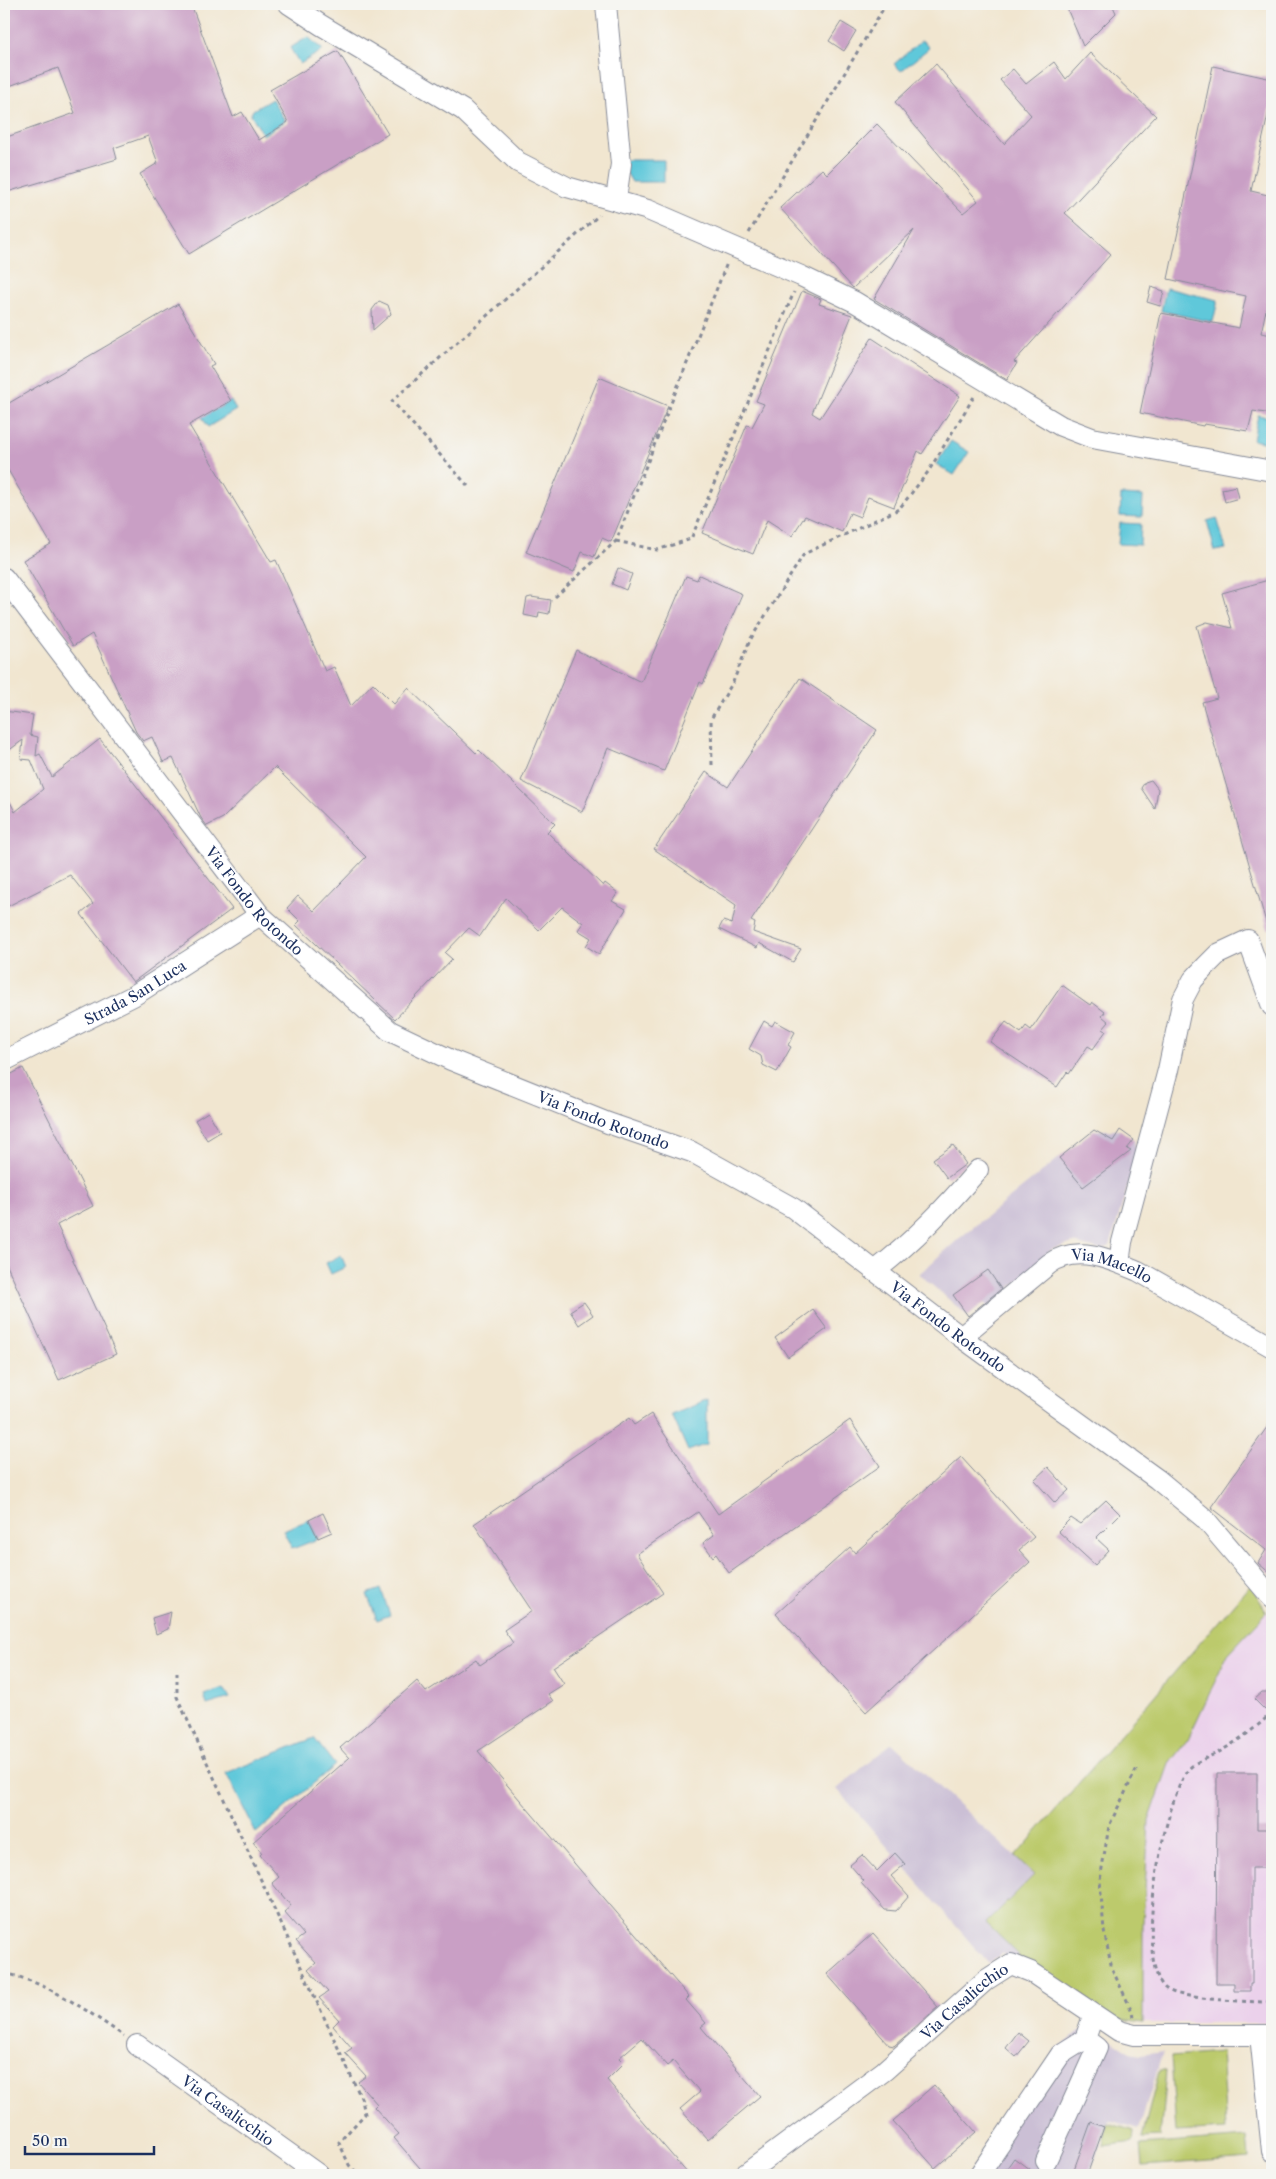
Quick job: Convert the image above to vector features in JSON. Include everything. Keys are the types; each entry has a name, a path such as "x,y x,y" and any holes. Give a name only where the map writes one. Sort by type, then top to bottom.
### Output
{"street":[{"path":"289,4 464,110 518,162 567,186 648,210 801,276 855,302 1061,426 1092,438 1272,471"},
{"path":"606,4 621,164 616,199"},
{"name":"Via Fondo Rotondo","path":"4,578 260,915 390,1031 451,1060 590,1116 692,1152 793,1208 961,1337 1158,1479 1204,1518 1272,1598"},
{"name":"Strada San Luca","path":"4,1061 134,996 260,915"},
{"path":"1119,1263 1122,1242 1168,1070 1183,999 1193,980 1218,954 1248,940 1272,1006"},
{"path":"875,1271 906,1247 933,1222 978,1170"},
{"name":"Via Macello","path":"961,1337 1061,1257 1086,1254 1119,1263 1138,1271 1272,1347"},
{"name":"Via Casalicchio","path":"744,2175 884,2071 986,1980 1011,1964 1031,1972 1093,2016 1119,2031 1134,2035 1266,2035"},
{"path":"979,2175 1061,2054 1085,2039 1093,2016"},
{"path":"1266,2035 1272,2151"},
{"path":"1046,2161 1097,2048 1085,2039"},
{"name":"Via Casalicchio","path":"137,2045 319,2175"}],"path":[{"path":"555,597 616,542 736,248 886,4"},
{"path":"468,486 392,401 616,199"},
{"path":"616,542 657,550 691,539 801,276"},
{"path":"712,766 711,719 734,682 750,640 804,554 899,509 928,472 984,380"},
{"path":"177,1672 177,1697 362,2100 365,2114 339,2142 349,2165 359,2175"},
{"path":"1272,1712 1257,1727 1189,1768 1176,1795 1160,1851 1150,1920 1155,1974 1165,1988 1189,1996 1272,2003"},
{"path":"1134,2035 1132,2011 1112,1969 1104,1931 1100,1880 1109,1826 1138,1766"},
{"path":"4,1973 21,1977 71,1999 137,2045"}],"shaded area":[{"path":"1094,1130 1120,1130 1134,1140 1137,1154 1110,1246 1101,1250 1074,1243 1052,1249 988,1307 984,1303 968,1316 919,1274 961,1237"},
{"path":"1267,1612 1272,1616 1272,2023 1143,2023 1143,1924 1149,1821 1169,1764 1188,1739 1228,1654"},
{"path":"892,1743 1035,1875 987,1923 1019,1955 1011,1964 1002,1953 989,1964 837,1789"},
{"path":"1088,2025 1130,2052 1141,2054 1163,2051 1139,2129 1109,2120 1089,2175 968,2175 1057,2049"}],"green space":[{"path":"1250,1585 1267,1612 1228,1654 1188,1739 1169,1764 1149,1821 1143,1924 1143,2023 1093,2016 1011,1964 1019,1955 986,1923 1034,1875 1015,1857"},
{"path":"1221,2052 1226,2129 1176,2132 1171,2056"},
{"path":"1159,2071 1166,2071 1160,2137 1142,2138"},
{"path":"1108,2123 1134,2131 1133,2142 1104,2146"},
{"path":"1247,2137 1249,2158 1143,2166 1141,2145"}],"water":[{"path":"308,37 323,50 300,64 290,48"},
{"path":"922,40 929,48 901,71 894,64"},
{"path":"272,99 285,121 263,135 251,114 253,110"},
{"path":"625,160 664,160 664,182 632,182 624,169"},
{"path":"1166,288 1218,300 1213,322 1161,311"},
{"path":"231,401 236,410 208,427 202,417"},
{"path":"1258,415 1272,418 1272,444 1253,440"},
{"path":"951,441 969,452 954,475 936,464"},
{"path":"1121,495 1143,496 1142,517 1120,516"},
{"path":"1217,518 1226,549 1215,551 1207,521"},
{"path":"1120,523 1141,524 1140,545 1118,544"},
{"path":"341,1255 346,1267 331,1274 326,1263"},
{"path":"707,1400 707,1444 688,1451 672,1415"},
{"path":"309,1520 318,1539 292,1549 283,1530"},
{"path":"381,1589 390,1615 377,1620 367,1594"},
{"path":"224,1688 230,1698 207,1705 204,1695"},
{"path":"314,1738 335,1765 256,1833 226,1773"}],"building":[{"path":"4,4 191,4 233,117 242,112 259,140 288,122 270,90 338,51 388,134 189,254 140,174 158,163 148,136 114,148 117,159 4,193 4,138 75,113 58,68 4,88"},
{"path":"1065,4 1112,4 1116,13 1083,46"},
{"path":"841,22 856,31 844,51 829,41"},
{"path":"1090,53 1156,116 1065,213 1111,254 1014,362 1017,363 1007,380 874,299 914,230 853,288 780,208 822,169 827,174 877,124 963,213 978,201 895,102 936,64 1004,144 1031,115 1000,80 1013,69 1026,84 1054,62 1066,79"},
{"path":"1213,66 1272,79 1272,97 1251,191 1272,196 1272,282 1261,333 1272,335 1272,414 1253,411 1248,431 1204,424 1203,426 1140,413 1161,313 1239,328 1246,296 1168,279"},
{"path":"1151,287 1164,291 1160,306 1147,302"},
{"path":"802,291 821,299 819,304 852,315 812,413 820,418 872,338 960,396 922,454 918,451 894,507 868,497 860,517 850,513 842,532 805,516 792,536 767,520 753,554 702,533 747,425 752,427 764,404 756,401"},
{"path":"379,301 388,305 391,314 373,330 372,310"},
{"path":"178,304 214,364 210,366 231,401 189,425 271,562 276,560 325,671 334,667 351,706 373,683 394,704 408,688 476,753 479,750 555,824 547,832 603,886 605,883 618,893 612,901 626,909 599,954 586,946 591,938 578,930 583,923 562,907 539,930 506,898 480,936 469,928 445,953 452,959 395,1019 296,925 300,921 287,908 298,896 314,911 366,857 275,767 223,818 207,826 201,818 173,758 163,762 152,737 143,741 136,732 92,634 73,646 23,560 51,544 8,470 4,472 4,406"},
{"path":"599,377 668,406 611,542 602,538 594,557 582,552 574,572 526,552"},
{"path":"1236,486 1239,498 1225,502 1222,489"},
{"path":"618,568 632,574 626,590 612,584"},
{"path":"699,575 742,594 703,684 700,682 664,771 608,748 582,812 521,781 576,650 641,682 686,576 697,580"},
{"path":"1272,579 1272,929 1268,929 1202,702 1217,698 1197,626 1207,622 1232,628 1222,593"},
{"path":"527,598 551,600 549,614 539,612 538,618 524,615"},
{"path":"800,678 877,730 751,921 755,923 753,932 801,949 793,962 759,943 757,948 719,929 723,921 732,924 736,905 654,849 706,772 728,787"},
{"path":"4,711 33,715 30,735 38,737 36,756 40,754 52,777 100,739 232,909 133,982 81,914 93,904 70,875 4,908 4,789 15,812 43,789 31,760 21,759 23,740 4,754"},
{"path":"1151,780 1158,789 1155,809 1141,788 1145,782"},
{"path":"1062,985 1090,1005 1092,1002 1105,1012 1102,1016 1109,1022 1103,1029 1106,1031 1093,1049 1088,1046 1069,1074 1067,1072 1057,1087 990,1042 1006,1022 1021,1033 1026,1026 1031,1030"},
{"path":"764,1021 772,1026 775,1021 795,1032 788,1045 791,1047 777,1072 763,1065 761,1056 749,1049"},
{"path":"23,1068 93,1206 57,1225 116,1354 59,1380 4,1259 4,1078"},
{"path":"208,1112 220,1132 207,1140 195,1120"},
{"path":"1094,1130 1113,1141 1120,1130 1134,1140 1127,1149 1131,1151 1083,1187 1059,1158"},
{"path":"953,1145 966,1164 947,1178 933,1159"},
{"path":"988,1270 1001,1289 968,1316 953,1295"},
{"path":"584,1302 593,1315 579,1325 570,1311"},
{"path":"813,1310 827,1329 788,1357 775,1338"},
{"path":"651,1414 718,1514 850,1420 880,1466 729,1573 716,1554 713,1557 703,1543 714,1535 698,1512 637,1554 663,1593 553,1667 564,1684 548,1694 553,1701 478,1751 689,1997 686,2000 706,2023 701,2027 760,2096 708,2140 680,2109 700,2092 673,2061 667,2066 642,2038 619,2058 624,2063 607,2080 689,2175 426,2175 394,2138 399,2134 374,2107 377,2104 358,2082 366,2076 345,2053 352,2048 333,2026 339,2020 319,1998 328,1992 308,1970 316,1963 296,1941 304,1935 284,1912 291,1906 272,1883 279,1877 260,1855 262,1853 253,1842 349,1758 340,1748 417,1681 426,1692 476,1659 480,1665 513,1643 504,1630 532,1611 474,1524 629,1418 634,1425"},
{"path":"1272,1420 1272,1575 1258,1563 1266,1550 1211,1507"},
{"path":"961,1457 1034,1537 1019,1550 1030,1562 866,1712 776,1614 850,1547 855,1553"},
{"path":"1048,1467 1069,1490 1055,1503 1034,1480"},
{"path":"1106,1500 1120,1514 1096,1538 1109,1550 1095,1565 1058,1531 1071,1518 1080,1524"},
{"path":"323,1513 332,1532 318,1538 309,1520"},
{"path":"171,1612 168,1629 156,1634 152,1618"},
{"path":"1262,1692 1268,1692 1272,1696 1272,1703 1265,1710 1254,1699"},
{"path":"1217,1773 1257,1773 1257,1829 1272,1829 1272,1868 1252,1868 1252,1983 1250,1983 1250,1991 1234,1991 1234,1983 1216,1983"},
{"path":"895,1853 905,1864 891,1876 909,1896 896,1911 885,1910 861,1883 864,1881 850,1865 862,1855 877,1871"},
{"path":"873,1933 938,2007 894,2046 889,2045 827,1974"},
{"path":"1018,2032 1029,2041 1016,2057 1006,2048"},
{"path":"934,2085 976,2132 935,2168 893,2121"},
{"path":"1091,2122 1104,2127 1087,2175 1072,2175"},
{"path":"1014,2158 1037,2175 1002,2175"}]}
